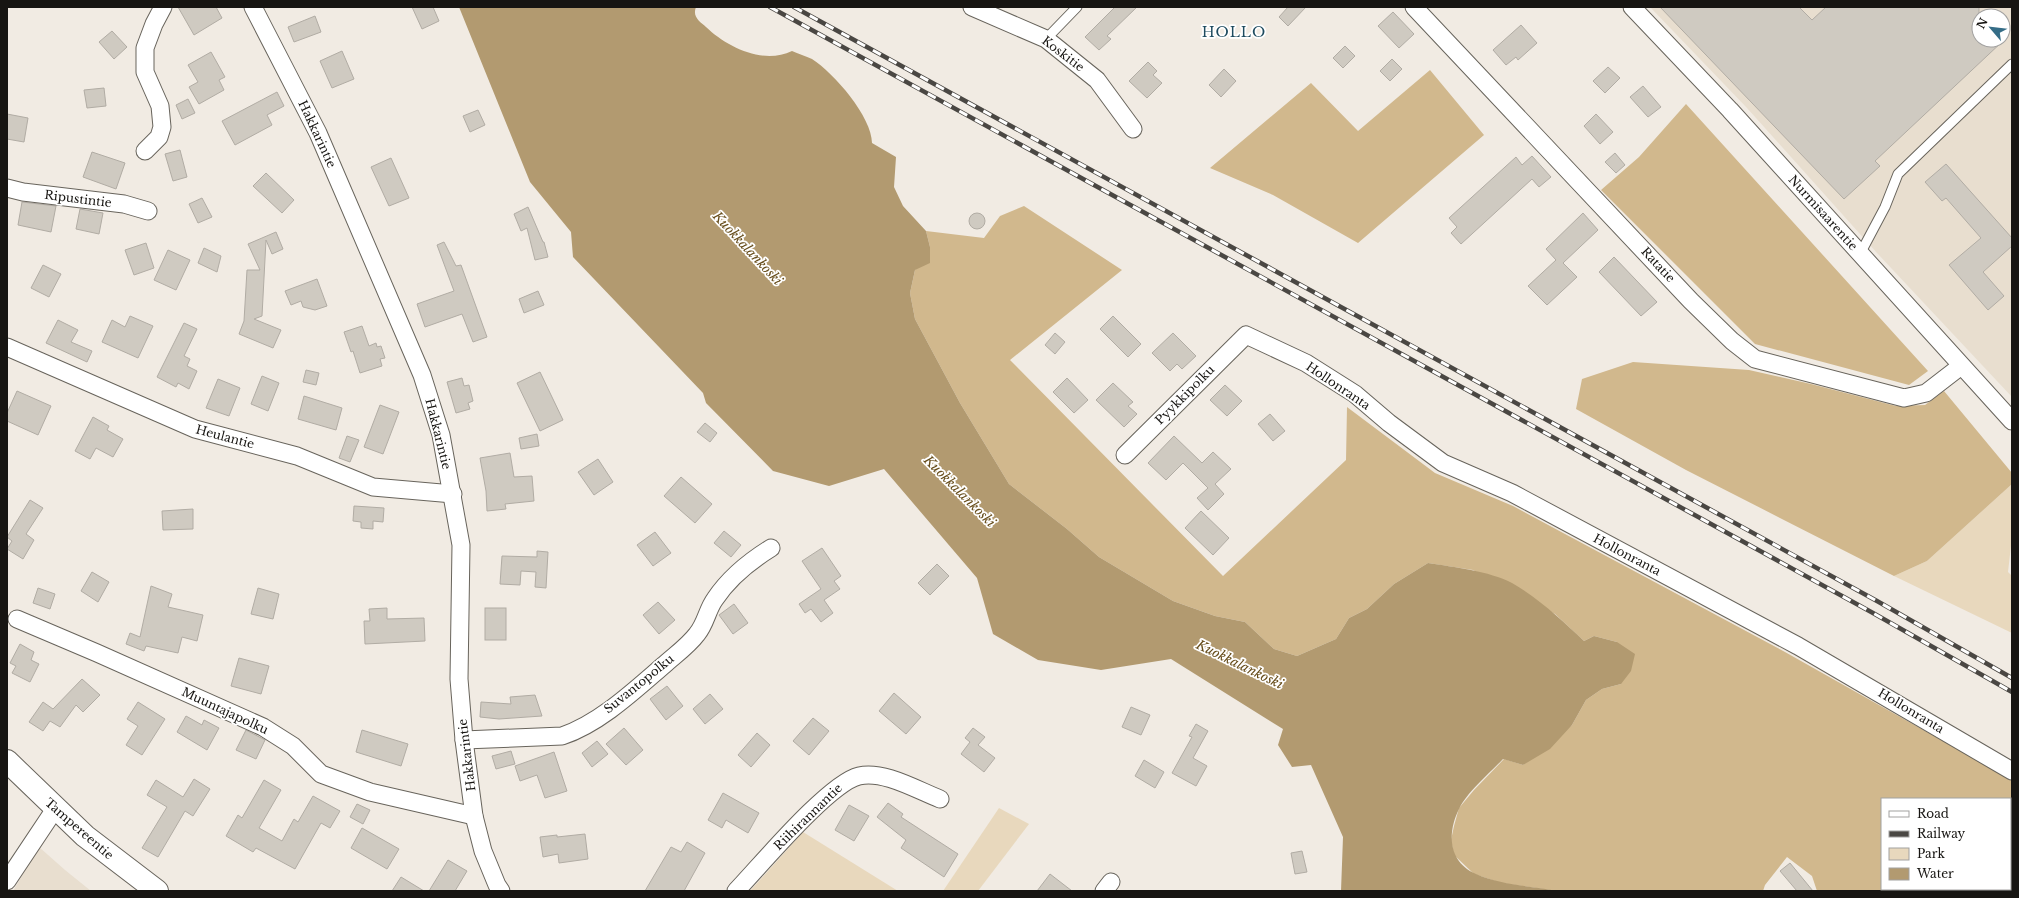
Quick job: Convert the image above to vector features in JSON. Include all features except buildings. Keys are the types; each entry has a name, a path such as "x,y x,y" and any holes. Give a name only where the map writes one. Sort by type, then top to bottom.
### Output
{"main road":[{"name":"Tampereentie","path":"7,761 55,809 117,862 157,891"}],"street":[{"path":"145,151 159,137 162,127 160,106 145,72 145,48 154,24 163,7"},
{"name":"Hakkarintie","path":"253,7 318,133 422,375 441,435 453,494 460,544 459,679 464,740 474,816 484,851 501,891"},
{"name":"Koskitie","path":"972,7 1046,39 1097,80 1133,129"},
{"name":"Ratatie","path":"1414,7 1691,301 1732,341 1755,359 1904,398 1926,393 1961,366"},
{"name":"Nurmisaarentie","path":"1632,7 1730,110 2012,421"},
{"name":"Ripustintie","path":"7,188 23,192 124,204 148,211"},
{"name":"Pyykkipolku","path":"1125,455 1246,335"},
{"name":"Hollonranta","path":"1246,335 1306,363 1355,394 1390,423 1443,463 1512,493 1798,646 2012,771"},
{"name":"Heulantie","path":"7,347 195,429 297,456 374,487 453,494"},
{"name":"Suvantopolku","path":"464,740 562,736 577,731 632,692 688,644 703,626 714,600 726,585 747,565 771,548"},
{"name":"Muuntajapolku","path":"17,619 97,652 263,727 293,746 321,774 370,792 474,816"},
{"name":"Riihirannantie","path":"736,891 805,817 841,784 859,776 883,776 940,799"},
{"path":"7,881 55,809"}],"lane":[{"path":"1046,39 1077,7"},
{"path":"1860,254 1885,207 1898,174 2012,64"}],"shaded area":[{"path":"1650,7 2012,7 2012,397 1877,253 1747,108"},
{"path":"1430,70 1484,135 1358,243 1273,195 1210,168 1311,83 1358,131"},
{"path":"1686,104 1928,371 1909,385 1755,344 1601,190 1639,157"},
{"path":"1024,206 1122,270 1010,360 1223,576 1346,460 1347,407 1435,473 1513,506 1785,652 2012,780 2012,891 1817,891 1812,876 1787,857 1765,885 1763,891 1557,891 1501,883 1474,874 1454,855 1451,840 1459,808 1504,759 1523,765 1572,725 1586,700 1602,689 1621,684 1617,642 1594,636 1584,641 1555,614 1473,570 1428,563 1394,584 1367,609 1349,618 1336,639 1297,656 1274,649 1245,622 1215,616 1173,601 1099,557 1067,529 1009,484 960,403 915,319 910,293 915,270 930,247 926,231 984,238 1000,216"},
{"path":"1633,362 1749,370 1896,406 1925,405 1944,391 2012,473 2012,484 1927,561 1894,576 1686,470 1576,409 1582,379"},
{"path":"39,847 65,870 91,891 13,891"}],"green space":[{"path":"2012,484 2012,537 2008,572 2012,576 2012,633 1894,576 1927,561"},
{"path":"999,808 1029,824 978,891 943,891"},
{"path":"803,832 898,891 750,891"}],"water":[{"name":"Kuokkalankoski","path":"459,7 696,7 695,14 699,21 724,41 735,47 746,52 769,56 781,55 792,51 812,59 831,74 859,109 866,121 872,143 896,157 894,187 903,206 926,231 930,247 930,263 915,270 910,293 915,319 960,403 1009,484 1067,529 1099,557 1173,601 1215,616 1245,622 1274,649 1297,656 1336,639 1349,618 1367,609 1394,584 1428,563 1471,570 1503,579 1522,589 1540,602 1584,641 1594,636 1617,642 1635,654 1631,671 1621,684 1602,689 1586,700 1572,725 1550,749 1523,765 1503,759 1467,796 1455,818 1452,846 1460,862 1467,869 1495,881 1557,891 1341,891 1343,837 1311,765 1292,767 1278,745 1283,729 1171,659 1101,670 1038,660 993,634 977,578 884,469 829,486 773,471 706,403 703,393 573,257 571,232 530,182"}],"railway":[{"path":"770,7 1873,613 2012,692"},
{"path":"794,7 1877,601 2012,678"}],"district":[{"name":"HOLLO","path":"1234,32"}]}
